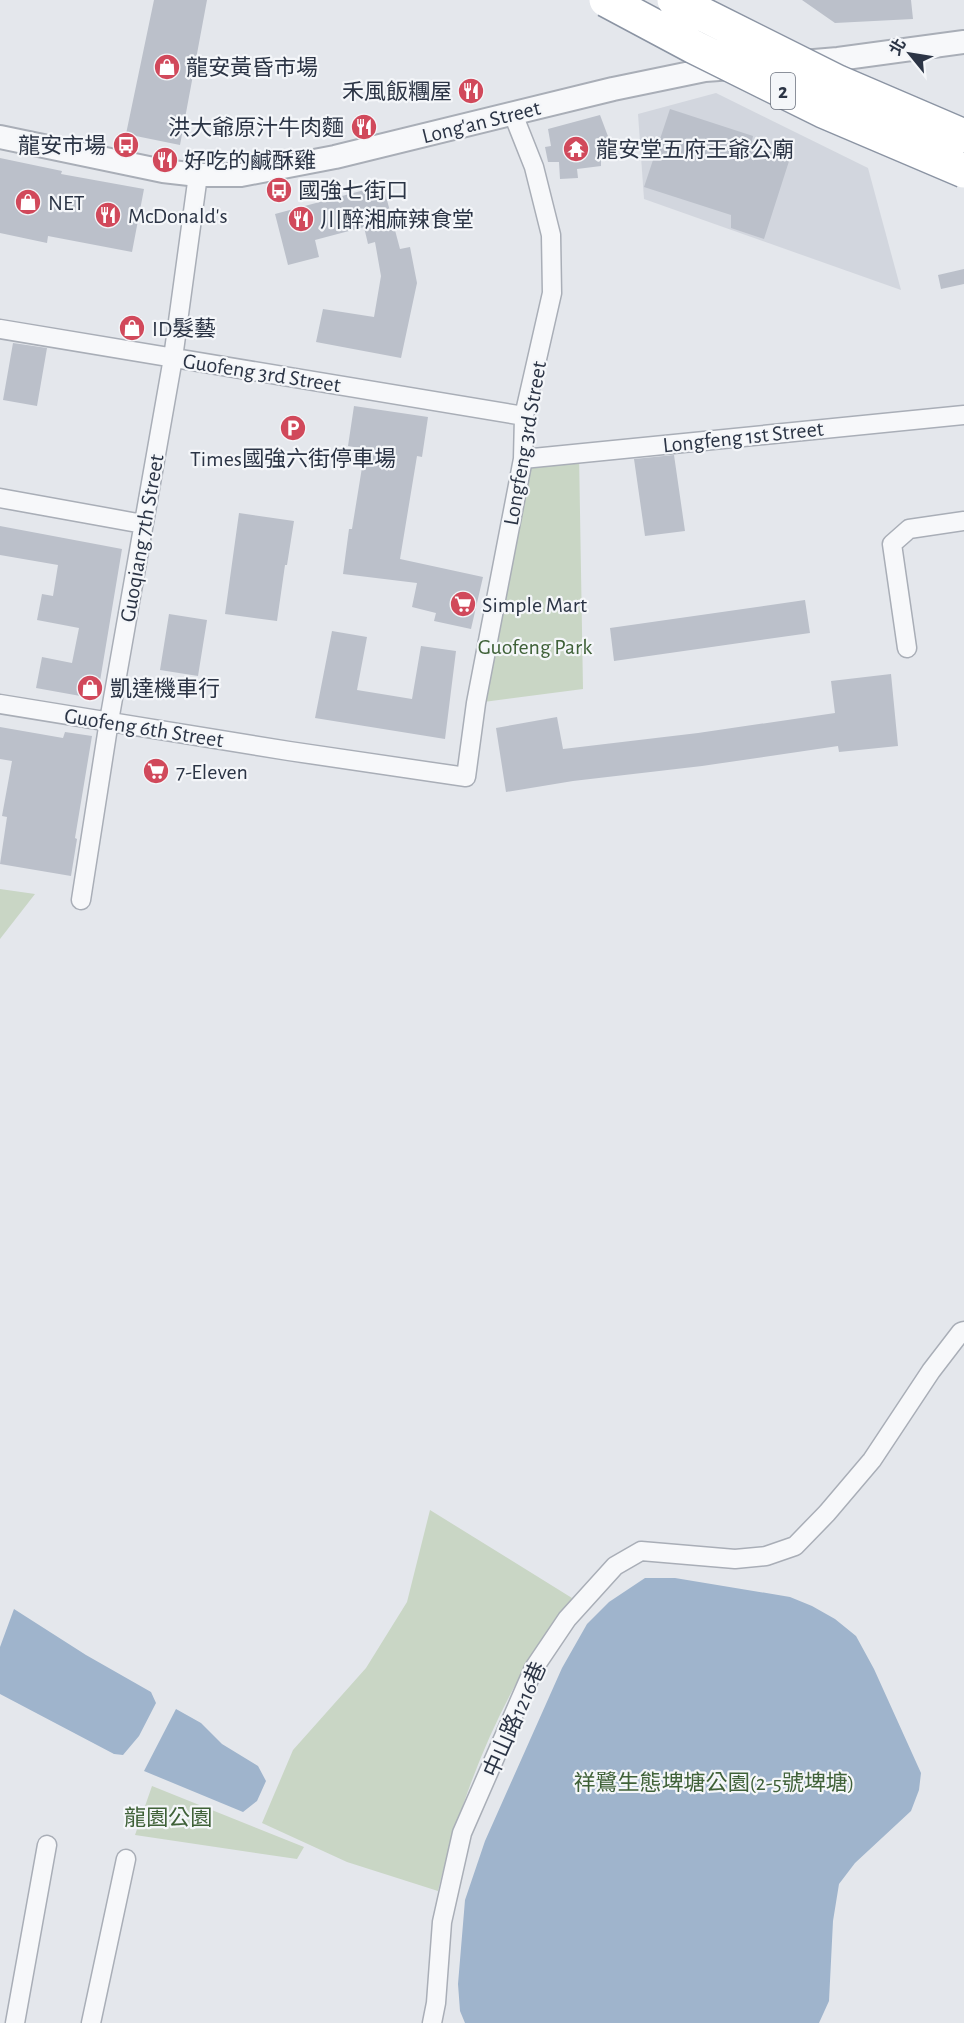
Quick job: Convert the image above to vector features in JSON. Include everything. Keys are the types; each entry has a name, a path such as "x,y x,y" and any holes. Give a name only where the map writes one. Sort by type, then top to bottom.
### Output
{"highway":[{"name":"2","path":"606,0 694,47 824,111 964,171"},
{"name":"2","path":"674,0 838,82 964,136"}],"street":[{"name":"Long'an Street","path":"0,137 163,171 198,176 241,175 335,157 613,89 705,70 838,59 964,42"},
{"name":"Longfeng 3rd Street","path":"466,777 476,703 523,459 524,416 552,293 551,235 534,167 513,114"},
{"name":"Guoqiang 7th Street","path":"81,900 109,721 173,358 198,176"},
{"name":"Guofeng 3rd Street","path":"0,329 524,416"},
{"name":"Longfeng 1st Street","path":"523,459 964,415"},
{"path":"0,498 143,524"},
{"path":"907,648 892,544 909,529 964,521"},
{"name":"Guofeng 6th Street","path":"0,704 466,777"},
{"name":"中山路1216巷","path":"432,2023 436,2003 441,1922 462,1833 534,1668 567,1619 615,1566 640,1551 735,1559 766,1556 795,1546 827,1513 872,1460 938,1362 964,1331"},
{"path":"15,2023 47,1845"},
{"path":"91,2023 126,1859"}],"shaded area":[{"path":"716,93 868,168 901,290 644,199 638,114"}],"green space":[{"name":"Guofeng Park","path":"579,453 583,689 476,703 523,459"},
{"path":"0,889 35,894 0,939"},
{"path":"430,1510 572,1598 523,1671 492,1732 461,1810 438,1891 347,1862 262,1823 293,1750 366,1668 407,1602"},
{"name":"龍園公園","path":"152,1786 304,1847 297,1859 135,1835"}],"water":[{"name":"祥鷺生態埤塘公園(2-5號埤塘)","path":"645,1578 675,1578 790,1597 835,1619 856,1636 874,1669 921,1773 919,1790 911,1811 855,1863 839,1884 833,1921 829,2001 819,2023 465,2023 460,2011 458,1984 465,1900 485,1841 562,1668 587,1624 609,1602"},
{"path":"14,1609 86,1655 151,1692 156,1703 139,1736 123,1755 114,1754 0,1694 0,1647"},
{"path":"176,1709 201,1723 222,1744 258,1766 266,1781 257,1801 243,1812 144,1771"}],"building":[{"name":"龍安黃昏市場","path":"154,0 207,0 180,145 126,134"},
{"path":"802,0 911,0 913,19 835,23"},
{"path":"670,109 753,136 751,145 790,158 764,239 731,228 731,215 644,187"},
{"name":"龍安堂五府王爺公廟","path":"600,115 612,147 601,150 601,166 577,169 578,178 560,179 559,162 548,162 545,147 551,146 548,129"},
{"path":"0,158 62,171 61,174 144,189 132,252 48,236 47,243 0,233"},
{"path":"383,185 400,249 410,247 417,283 401,358 316,342 323,309 374,317 381,276 375,242 368,244 364,227 315,240 319,257 288,265 275,214"},
{"path":"964,269 964,284 941,289 938,275"},
{"path":"13,343 47,348 37,406 3,400"},
{"path":"354,406 428,417 422,457 417,456 400,559 483,577 471,629 434,621 436,613 412,607 417,583 343,574 349,529 352,529 365,449 348,446"},
{"path":"674,455 685,531 645,536 634,459"},
{"path":"239,513 294,521 277,621 225,614"},
{"path":"0,526 122,549 97,699 36,688 42,657 72,663 79,628 37,620 42,594 53,596 58,565 0,555"},
{"path":"805,600 810,633 614,661 610,628"},
{"path":"169,614 207,620 198,676 160,670"},
{"path":"332,631 367,637 357,690 412,699 421,646 456,651 445,739 315,718"},
{"path":"891,674 898,746 839,752 838,746 506,792 496,728 557,717 563,749 698,733 835,713 831,681"},
{"path":"0,727 63,738 65,732 92,736 71,876 0,864 7,817 2,816 12,761 0,759"}],"place":[{"name":"龍安黃昏市場","path":"167,67"},
{"name":"禾風飯糰屋","path":"471,91"},
{"name":"洪大爺原汁牛肉麵","path":"364,127"},
{"name":"龍安市場","path":"126,145"},
{"name":"龍安堂五府王爺公廟","path":"576,149"},
{"name":"好吃的鹹酥雞","path":"165,160"},
{"name":"國強七街口","path":"279,190"},
{"name":"NET","path":"28,202"},
{"name":"McDonald's","path":"108,215"},
{"name":"川醉湘麻辣食堂","path":"301,219"},
{"name":"ID髮藝","path":"132,328"},
{"name":"Times國強六街停車場","path":"293,428"},
{"name":"Simple Mart","path":"463,604"},
{"name":"凱達機車行","path":"90,688"},
{"name":"7-Eleven","path":"156,771"}]}
